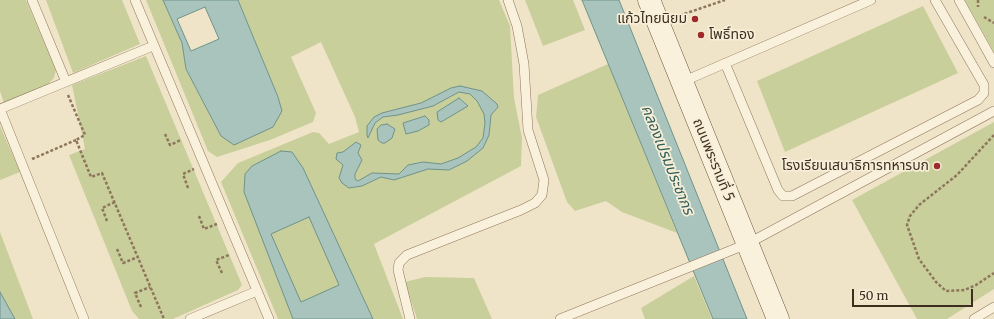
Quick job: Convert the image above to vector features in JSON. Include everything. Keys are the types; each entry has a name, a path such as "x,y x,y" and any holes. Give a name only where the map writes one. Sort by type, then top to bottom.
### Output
{"main road":[{"name":"ถนนพระรามที่ 5","path":"649,0 778,319"}],"lane":[{"path":"32,0 65,83"},
{"path":"134,0 269,319"},
{"path":"410,319 398,270 399,263 407,255 521,210 535,203 542,195 544,180 528,130 524,64 517,26 508,0"},
{"path":"682,82 725,62 871,0"},
{"path":"725,62 778,190 783,196 792,196 978,100 984,93 984,85 935,0"},
{"path":"959,0 994,64"},
{"path":"84,319 0,109 153,46"},
{"path":"560,319 747,244 994,111"},
{"path":"190,319 257,291"},
{"path":"974,319 994,306"}],"path":[{"path":"672,17 725,0"},
{"path":"978,0 978,10"},
{"path":"982,16 994,23"},
{"path":"22,164 85,135 65,83"},
{"path":"165,134 170,145 192,136"},
{"path":"994,135 957,175 919,205 910,216 907,225 919,259 936,282 946,291 964,290 976,285 994,273"},
{"path":"76,140 91,177 102,173 164,319"},
{"path":"188,188 183,174 204,164"},
{"path":"107,221 102,208 115,202"},
{"path":"199,216 204,229 227,220"},
{"path":"117,249 123,263 138,257"},
{"path":"222,273 216,260 240,250"},
{"path":"141,307 135,293 150,287"}],"green space":[{"path":"0,0 26,0 56,70 54,78 46,86 4,103 0,91"},
{"path":"46,0 122,0 140,44 73,73"},
{"path":"146,0 163,0 182,43 186,69 221,136 278,97 238,0 499,0 510,26 514,98 522,138 521,166 374,244 403,319 278,319 221,182 238,163 313,132 319,133 329,144 359,132 355,117 321,42 291,57 316,113 313,122 270,140 217,157 208,151"},
{"path":"525,0 573,0 585,30 543,46"},
{"path":"965,0 994,0 994,52"},
{"path":"923,6 958,73 785,152 757,81"},
{"path":"146,56 242,285 238,290 173,319 139,319 132,311 69,155 85,149 72,85"},
{"path":"608,64 677,233 622,212 606,201 575,211 567,202 536,117 538,95"},
{"path":"994,122 994,289 947,319 917,319 852,200"},
{"path":"0,126 20,172 0,180"},
{"path":"0,232 33,319 0,319"},
{"path":"694,276 712,319 645,319 641,308"},
{"path":"425,277 474,278 492,319 417,319 405,282"}],"water":[{"path":"163,0 238,0 278,97 282,111 273,127 234,145 221,136 186,69 182,43","holes":["205,7 219,39 191,51 177,19"]},
{"name":"คลองเปรมประชากร","path":"582,0 619,0 747,319 713,319"},
{"path":"460,86 482,91 497,104 498,107 491,115 489,135 483,148 467,161 449,170 428,169 394,180 381,177 362,186 349,188 342,183 339,178 343,165 336,159 337,153 343,152 356,142 361,145 358,153 362,160 355,174 355,179 358,181 372,173 399,174 408,165 423,162 441,164 458,158 476,147 483,138 485,123 484,114 477,101 470,94 459,92 433,106 398,115 383,117 375,123 368,138 367,135 367,126 374,117 382,113 421,103 451,88"},
{"path":"459,98 468,106 441,122 438,120 437,112"},
{"path":"425,116 429,120 429,125 418,131 406,134 403,123"},
{"path":"387,124 395,129 392,138 385,143 382,143 378,140 377,129 381,125"},
{"path":"281,151 292,152 303,168 373,319 293,319 244,192 245,174 252,166","holes":["309,217 339,285 301,302 271,234"]},
{"path":"0,292 15,319 0,319"}],"place":[{"name":"แก้วไทยนิยม","path":"695,19"},
{"name":"โพธิ์ทอง","path":"701,35"},
{"name":"โรงเรียนเสนาธิการทหารบก","path":"937,166"}]}
